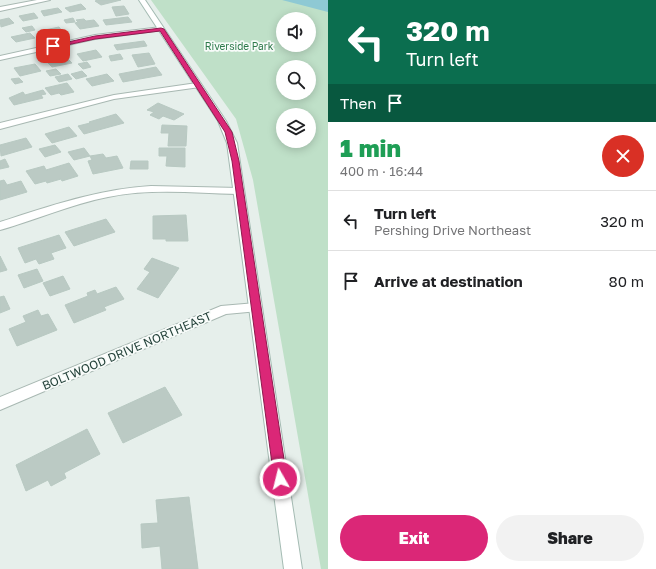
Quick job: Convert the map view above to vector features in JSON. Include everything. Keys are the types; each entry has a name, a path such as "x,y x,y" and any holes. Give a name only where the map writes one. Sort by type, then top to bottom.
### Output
{"street":[{"path":"0,9 47,0"},
{"path":"142,0 228,132 234,155 293,569"},
{"path":"0,58 95,37 161,29"},
{"path":"0,126 114,97 198,85"},
{"path":"0,226 78,201 124,191 148,189 239,191"},
{"name":"BOLTWOOD DRIVE NORTHEAST","path":"0,404 226,309 256,308"}],"green space":[{"name":"Riverside Park","path":"151,0 328,0 328,569 321,569 253,180 236,119"}],"water":[{"path":"282,0 328,0 328,12"}],"building":[{"path":"121,0 101,5 95,1"},
{"path":"81,4 86,9 70,12 65,8"},
{"path":"124,6 129,14 116,16 112,7"},
{"path":"58,8 62,12 44,16 41,11"},
{"path":"34,13 38,18 23,21 19,16"},
{"path":"128,17 132,22 106,25 103,20"},
{"path":"9,18 14,23 1,27 0,20"},
{"path":"73,18 75,22 66,23 64,20"},
{"path":"84,19 86,21 94,20 99,26 80,29 75,23 78,22 76,20"},
{"path":"32,26 35,30 26,32 22,28"},
{"path":"59,27 63,32 44,36 40,31"},
{"path":"30,33 35,38 16,42 11,37"},
{"path":"144,41 147,46 117,50 114,45"},
{"path":"96,50 102,57 83,61 77,54"},
{"path":"149,53 155,64 138,67 132,55"},
{"path":"120,54 123,59 111,61 109,56"},
{"path":"66,57 72,63 52,67 46,61"},
{"path":"87,62 91,67 83,69 78,64"},
{"path":"35,64 41,71 20,76 14,68"},
{"path":"156,67 162,75 123,82 119,74"},
{"path":"56,69 61,74 50,76 46,71"},
{"path":"82,71 87,76 76,79 71,74"},
{"path":"68,74 72,79 59,82 55,77"},
{"path":"107,74 114,81 92,86 86,79"},
{"path":"19,78 23,82 15,84 11,79"},
{"path":"67,83 74,92 61,95 59,93 51,95 45,88"},
{"path":"43,90 46,94 41,95 43,98 14,105 9,98 23,92 25,95"},
{"path":"158,103 184,114 174,120 163,116 159,119 150,115 154,112 147,110"},
{"path":"116,114 124,123 84,134 78,126 90,123 89,122"},
{"path":"162,125 187,126 186,146 168,146 169,133 161,133"},
{"path":"69,127 77,136 52,143 45,134"},
{"path":"26,138 32,147 1,156 0,145"},
{"path":"55,145 61,152 45,157 39,149"},
{"path":"84,148 90,156 74,160 68,152"},
{"path":"159,148 185,148 185,167 166,166 167,156 159,156"},
{"path":"103,154 106,158 117,156 123,168 93,174 88,161 92,160 90,156"},
{"path":"5,159 9,167 0,169 0,161"},
{"path":"131,161 148,161 148,169 130,169"},
{"path":"69,163 78,176 62,181 61,179 47,183 46,181 35,184 26,171 44,166 46,170"},
{"path":"4,180 7,185 21,181 27,192 0,200 0,181"},
{"path":"186,215 188,241 166,241 166,239 153,239 153,216"},
{"path":"106,219 115,232 74,246 65,232"},
{"path":"59,235 66,248 51,253 54,259 39,264 36,259 25,263 18,248"},
{"path":"0,256 7,270 0,272"},
{"path":"152,258 179,268 158,298 137,289 150,272 144,269"},
{"path":"37,269 43,281 24,288 18,275"},
{"path":"63,276 70,289 50,296 43,283"},
{"path":"116,287 124,299 104,307 106,310 74,323 65,305 88,296 87,293 95,290 97,294"},
{"path":"4,296 10,309 0,313 0,297"},
{"path":"38,310 41,316 48,314 57,330 17,346 9,329 26,322 23,316"},
{"path":"165,387 182,415 123,443 108,413"},
{"path":"87,429 100,454 64,473 66,478 51,486 48,480 26,491 16,465"},
{"path":"189,497 198,569 162,569 160,546 142,548 141,524 158,523 156,500"}],"route":[{"path":"53,46 95,37 161,29 228,132 232,143 235,161 280,479"}]}
